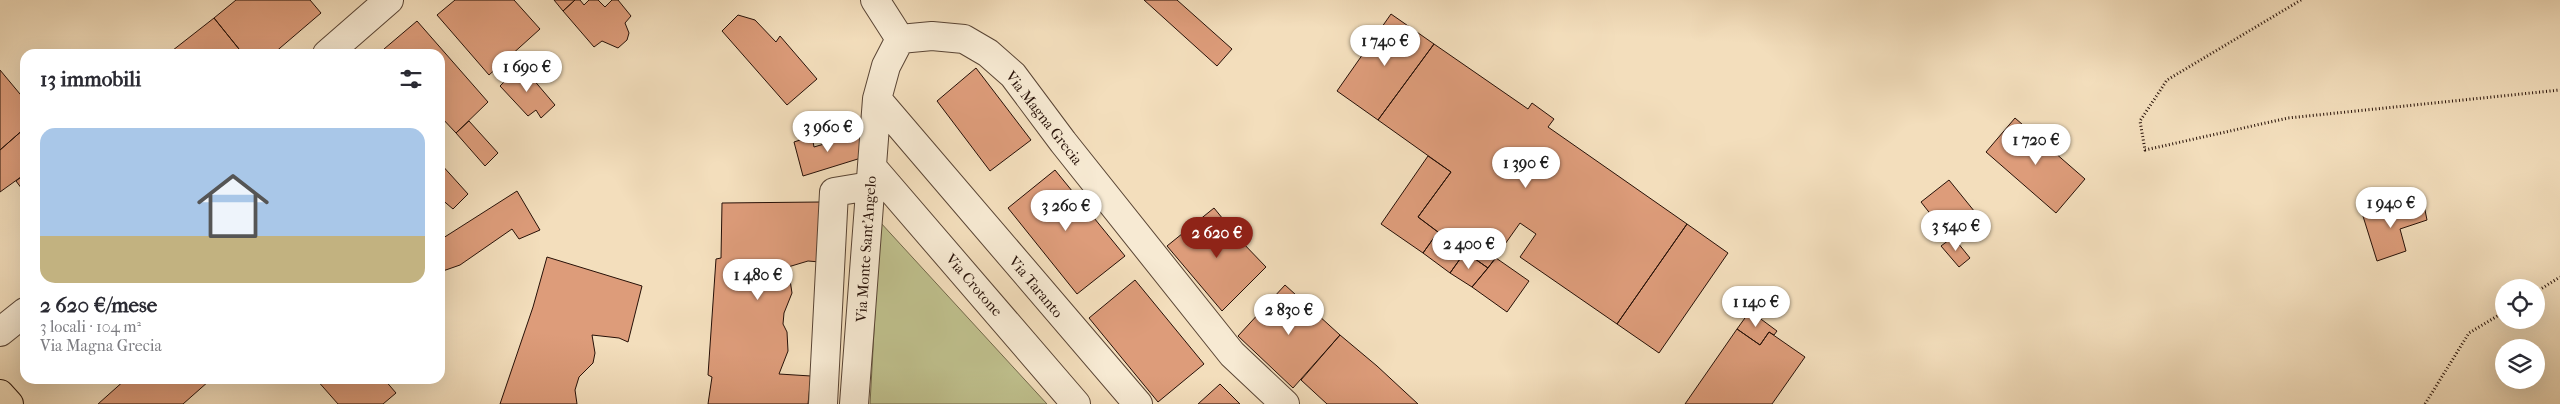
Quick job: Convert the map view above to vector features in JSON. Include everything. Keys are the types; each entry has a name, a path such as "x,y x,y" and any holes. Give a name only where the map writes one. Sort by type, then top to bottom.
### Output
{"main road":[{"path":"0,394 9,404"}],"street":[{"path":"333,49 389,0"},
{"path":"875,0 900,39"},
{"name":"Via Magna Grecia","path":"900,39 932,36 964,39 988,53 1013,75 1063,142 1232,354 1285,404"},
{"name":"Via Monte Sant'Angelo","path":"854,404 877,100 886,66 900,39"},
{"name":"Via Taranto","path":"877,100 1138,404"},
{"path":"823,404 834,192 871,176"},
{"name":"Via Crotone","path":"871,176 1076,404"},
{"path":"0,332 20,316"}],"path":[{"path":"2301,0 2167,80 2140,121 2145,150 2288,118 2560,90"},
{"path":"2545,286 2560,277"},
{"path":"2425,404 2469,333 2495,317"}],"green space":[{"path":"880,222 1047,404 870,404"}],"building":[{"path":"236,0 310,0 321,13 279,49 239,49 214,18"},
{"path":"455,0 514,0 540,29 489,75 437,15"},
{"path":"554,0 575,0 563,11"},
{"path":"575,0 580,0 584,5 589,0 598,0 605,7 612,0 618,0 631,16 625,23 629,33 627,40 618,48 602,41 594,47 563,11"},
{"path":"1144,0 1177,0 1232,49 1217,66"},
{"path":"1391,14 1434,44 1378,120 1337,91"},
{"path":"738,15 755,20 776,42 780,36 817,79 787,105 722,31"},
{"path":"214,18 239,49 174,49"},
{"path":"417,21 442,49 384,49"},
{"path":"1434,44 1528,109 1532,103 1554,119 1548,127 1687,224 1617,324 1520,257 1536,234 1520,223 1488,268 1465,252 1450,273 1423,253 1438,232 1418,217 1451,172 1378,120"},
{"path":"445,53 488,102 456,133 445,121"},
{"path":"521,65 555,105 541,118 536,110 528,116 500,86"},
{"path":"976,68 1031,140 990,171 937,101"},
{"path":"0,70 20,94 20,132 0,150"},
{"path":"2015,118 2085,179 2056,213 1986,152"},
{"path":"469,121 498,153 485,166 456,133"},
{"path":"20,132 20,178 0,192 0,150"},
{"path":"864,132 861,158 803,176 794,142 812,136 814,147"},
{"path":"1428,156 1451,172 1418,217 1438,232 1423,253 1381,224"},
{"path":"445,169 468,194 453,209 445,202"},
{"path":"1055,170 1125,256 1077,294 1008,208"},
{"path":"20,178 20,186 16,181"},
{"path":"1949,180 1979,217 1950,239 1921,202"},
{"path":"517,191 540,230 519,239 512,229 460,265 445,270 445,237"},
{"path":"820,202 820,262 808,261 788,267 792,293 784,313 783,324 787,332 788,351 779,374 811,376 808,404 708,404 712,377 708,375 716,259 721,258 722,203"},
{"path":"2424,205 2427,220 2400,229 2406,251 2377,261 2362,213"},
{"path":"1214,208 1241,241 1266,267 1222,311 1167,246"},
{"path":"1687,224 1728,253 1659,353 1617,324"},
{"path":"1953,237 1970,258 1959,267 1941,246"},
{"path":"1465,252 1488,268 1472,287 1450,273"},
{"path":"547,257 642,286 628,342 619,338 592,335 595,353 593,363 579,377 575,390 577,404 500,404 533,307"},
{"path":"1496,258 1529,281 1507,312 1472,287"},
{"path":"1135,280 1204,364 1158,402 1089,318"},
{"path":"1285,285 1340,335 1293,388 1238,336"},
{"path":"1750,311 1777,331 1774,335 1769,332 1760,345 1737,329"},
{"path":"1737,329 1760,345 1769,332 1805,357 1772,404 1685,404"},
{"path":"1340,335 1418,404 1327,404 1301,380"},
{"path":"120,384 206,384 183,404 98,404"},
{"path":"320,384 388,384 396,393 383,404 338,404"},
{"path":"1220,384 1240,404 1198,404"}]}
